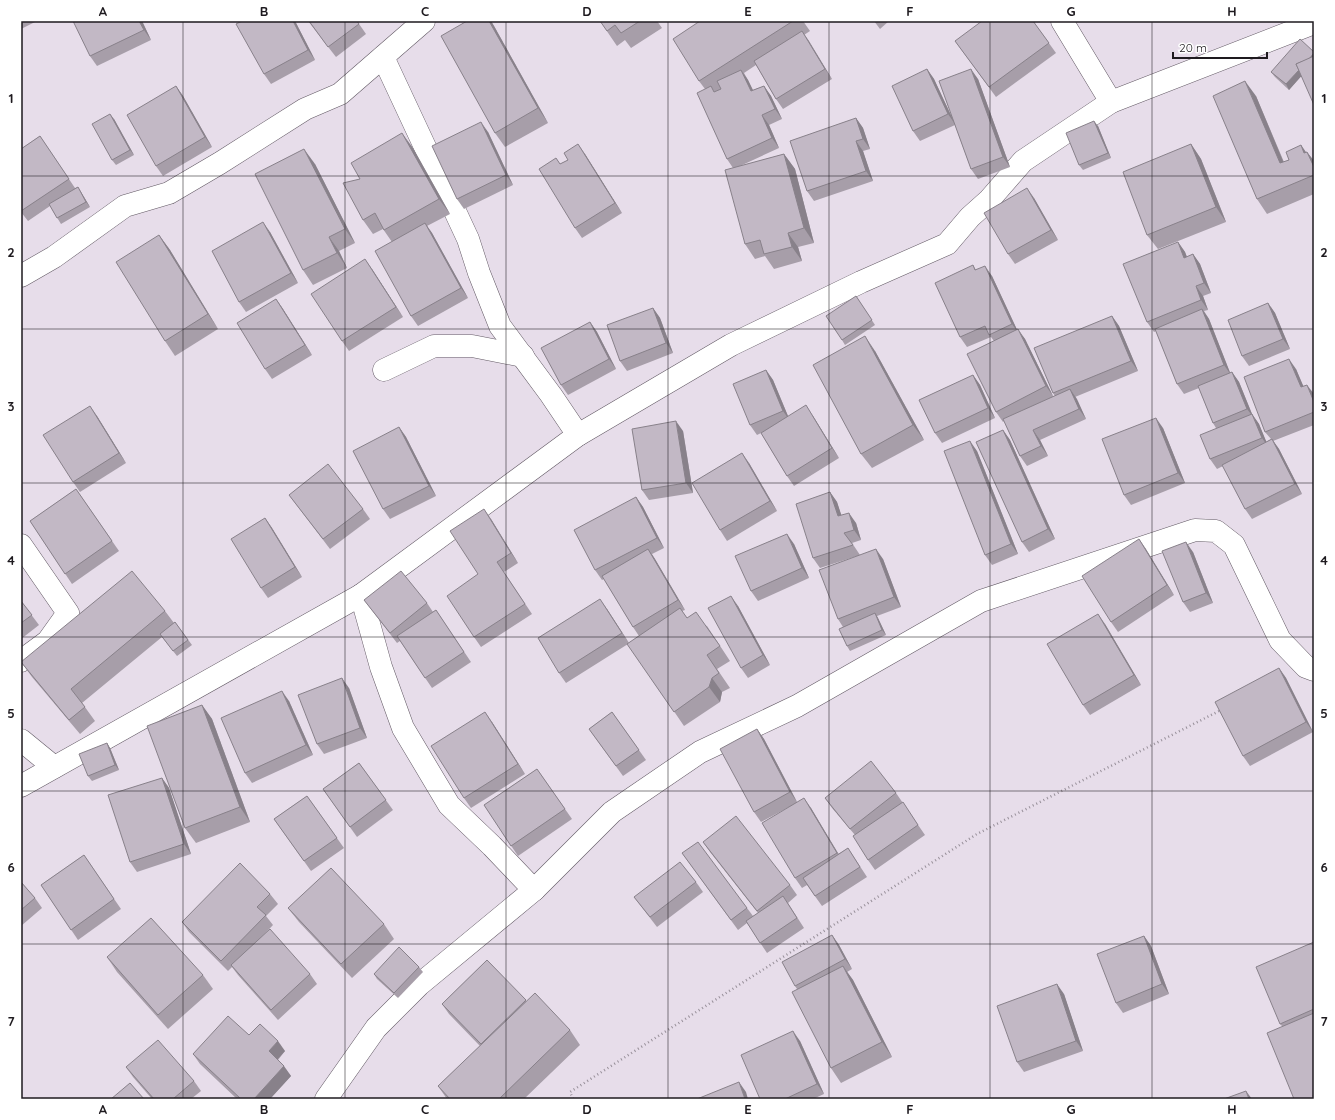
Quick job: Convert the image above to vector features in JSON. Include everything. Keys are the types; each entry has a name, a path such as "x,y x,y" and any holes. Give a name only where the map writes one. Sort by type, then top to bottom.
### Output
{"street":[{"path":"21,276 54,257 126,206 169,193 220,163 305,109 340,94 424,21"},
{"path":"1062,21 1111,102"},
{"path":"21,786 361,595 578,435 731,345 861,282 947,244 970,217 989,200 1022,161 1111,102 1314,23"},
{"path":"383,57 468,240 500,326 578,435"},
{"path":"384,370 434,346 472,346 522,356"},
{"path":"326,1099 376,1028 418,985 534,890 612,812 700,752 797,706 981,601 1196,530 1216,531 1234,545 1280,640 1306,668 1314,670"},
{"path":"21,545 68,613 48,641 21,661"},
{"path":"361,595 381,667 403,728 449,805 492,846 534,890"},
{"path":"21,740 54,767"}],"path":[{"path":"573,1099 570,1092 976,834 1229,706"}],"building":[{"path":"73,21 139,21 144,30 90,56"},
{"path":"242,21 293,21 308,50 264,74 236,24"},
{"path":"309,21 357,21 359,24 328,47"},
{"path":"467,21 489,21 538,108 495,133 441,36"},
{"path":"600,21 640,21 621,33 615,25 607,31"},
{"path":"700,21 793,21 699,81 673,39"},
{"path":"982,21 1033,21 1049,43 989,87 955,41"},
{"path":"802,31 825,69 776,99 754,61"},
{"path":"1300,39 1314,53 1309,59 1296,64 1299,70 1286,84 1271,72"},
{"path":"1314,56 1314,105 1296,64"},
{"path":"927,69 948,114 913,131 892,86"},
{"path":"971,69 1003,157 971,169 939,81"},
{"path":"741,70 751,91 764,86 775,109 762,115 772,138 727,159 697,93 711,86 714,92 721,89 717,81"},
{"path":"1245,81 1280,163 1289,160 1286,152 1301,145 1304,153 1307,152 1314,167 1314,175 1257,199 1213,96"},
{"path":"176,86 205,137 156,166 127,115"},
{"path":"110,114 130,150 112,160 92,124"},
{"path":"856,118 863,139 856,141 866,171 807,191 790,141"},
{"path":"1094,121 1108,153 1079,165 1066,133"},
{"path":"481,122 506,175 457,199 432,146"},
{"path":"402,133 439,199 384,230 375,213 363,220 343,183 360,179 351,163"},
{"path":"40,136 69,179 21,211 21,149"},
{"path":"578,144 615,203 575,228 539,169 556,158 560,164 568,160 564,153"},
{"path":"1191,144 1216,207 1147,235 1123,172"},
{"path":"304,149 345,229 329,237 337,253 303,270 255,174"},
{"path":"784,154 804,228 788,233 792,247 764,254 760,240 745,244 725,170"},
{"path":"78,187 86,202 57,218 49,204"},
{"path":"1027,188 1051,230 1008,254 984,213"},
{"path":"263,222 291,273 239,302 212,251"},
{"path":"425,223 461,288 411,316 375,251"},
{"path":"159,235 208,314 165,341 116,262"},
{"path":"1178,242 1184,258 1193,254 1204,283 1196,286 1201,300 1147,322 1123,264"},
{"path":"365,259 396,307 342,341 311,294"},
{"path":"973,265 975,270 985,266 1012,324 989,335 985,326 960,337 935,283"},
{"path":"856,296 872,320 842,340 826,316"},
{"path":"276,299 305,345 265,369 237,323"},
{"path":"1268,303 1283,339 1242,356 1228,320"},
{"path":"653,308 666,343 620,361 607,325"},
{"path":"1202,309 1224,365 1177,384 1155,329"},
{"path":"1112,316 1131,361 1053,393 1034,348"},
{"path":"590,322 609,359 561,385 541,348"},
{"path":"1018,329 1046,386 996,412 967,354"},
{"path":"865,336 913,425 861,454 813,365"},
{"path":"1289,359 1301,387 1307,385 1314,402 1314,412 1265,432 1244,377"},
{"path":"766,370 783,411 750,425 733,384"},
{"path":"1232,372 1247,409 1213,423 1198,386"},
{"path":"973,375 988,408 935,433 919,400"},
{"path":"1070,389 1079,409 1033,430 1041,446 1020,456 1003,419"},
{"path":"806,405 832,448 787,476 761,433"},
{"path":"90,406 119,453 73,482 43,435"},
{"path":"1252,414 1262,438 1210,459 1200,435"},
{"path":"1156,418 1178,473 1124,495 1102,439"},
{"path":"676,421 686,483 642,490 632,429"},
{"path":"399,427 429,486 383,509 353,451"},
{"path":"1003,430 1048,529 1022,542 976,442"},
{"path":"1272,439 1295,484 1245,509 1222,465"},
{"path":"970,441 1011,544 985,555 944,451"},
{"path":"742,453 770,501 720,530 692,483"},
{"path":"328,464 363,509 323,539 289,495"},
{"path":"76,489 112,541 65,574 30,521"},
{"path":"830,492 838,516 849,513 854,530 844,533 853,545 813,558 796,504"},
{"path":"636,497 657,538 595,570 574,530"},
{"path":"484,509 511,553 497,562 525,604 474,637 447,596 478,574 450,531"},
{"path":"265,518 295,567 261,588 231,539"},
{"path":"787,534 802,568 751,591 735,556"},
{"path":"1139,539 1167,585 1111,622 1082,576"},
{"path":"1186,542 1206,593 1183,602 1162,551"},
{"path":"648,549 678,600 633,627 602,576"},
{"path":"876,549 894,597 838,619 819,570"},
{"path":"132,571 165,611 71,689 85,707 69,720 21,662"},
{"path":"401,571 427,603 390,633 364,600"},
{"path":"731,596 763,655 741,668 708,608"},
{"path":"600,599 622,633 559,673 538,638"},
{"path":"21,601 32,615 21,623"},
{"path":"680,608 687,618 696,612 720,646 707,655 719,673 712,678 709,687 674,712 627,644"},
{"path":"436,610 464,652 425,678 397,636"},
{"path":"875,613 882,630 847,646 839,629"},
{"path":"1098,614 1134,675 1083,705 1047,644"},
{"path":"175,622 188,640 173,651 160,634"},
{"path":"1279,668 1306,722 1243,756 1215,702"},
{"path":"342,678 360,728 317,744 298,695"},
{"path":"282,691 306,745 245,773 221,718"},
{"path":"202,705 240,807 185,828 147,726"},
{"path":"485,712 518,764 464,798 431,746"},
{"path":"612,712 639,750 616,766 589,729"},
{"path":"757,729 790,792 754,812 720,749"},
{"path":"107,743 115,765 88,776 79,754"},
{"path":"871,761 896,793 850,829 825,798"},
{"path":"359,763 386,800 350,827 323,789"},
{"path":"537,769 565,809 511,846 484,805"},
{"path":"162,778 184,844 130,862 108,795"},
{"path":"307,796 337,838 304,861 274,819"},
{"path":"804,798 837,853 795,878 762,823"},
{"path":"903,802 918,825 868,860 853,836"},
{"path":"736,816 790,885 757,911 703,842"},
{"path":"698,842 747,908 731,920 682,853"},
{"path":"848,848 860,867 815,896 803,878"},
{"path":"84,855 114,899 71,930 41,885"},
{"path":"680,862 696,882 650,917 634,897"},
{"path":"240,863 270,894 257,907 266,915 221,961 182,922"},
{"path":"331,868 384,924 341,964 288,908"},
{"path":"21,882 35,898 21,910"},
{"path":"783,896 797,918 760,943 746,921"},
{"path":"151,918 203,975 158,1015 107,957"},
{"path":"270,929 310,974 271,1010 231,965"},
{"path":"832,935 845,959 795,986 782,962"},
{"path":"1144,936 1162,984 1116,1003 1097,954"},
{"path":"1314,942 1314,1009 1280,1024 1256,967"},
{"path":"399,947 419,967 394,993 374,974"},
{"path":"487,960 526,1000 481,1044 442,1004"},
{"path":"843,966 882,1042 831,1068 792,992"},
{"path":"1057,984 1076,1041 1017,1062 997,1006"},
{"path":"535,993 570,1030 499,1099 450,1099 438,1086"},
{"path":"1314,1013 1314,1099 1294,1099 1267,1033"},
{"path":"228,1016 249,1035 260,1024 278,1041 269,1051 284,1066 254,1099 241,1099 193,1054"},
{"path":"793,1031 817,1084 785,1099 760,1099 741,1055"},
{"path":"158,1040 194,1081 173,1099 154,1099 126,1067"},
{"path":"739,1082 745,1099 697,1099"},
{"path":"130,1083 144,1099 111,1099"},
{"path":"1246,1091 1249,1099 1224,1099"}]}
